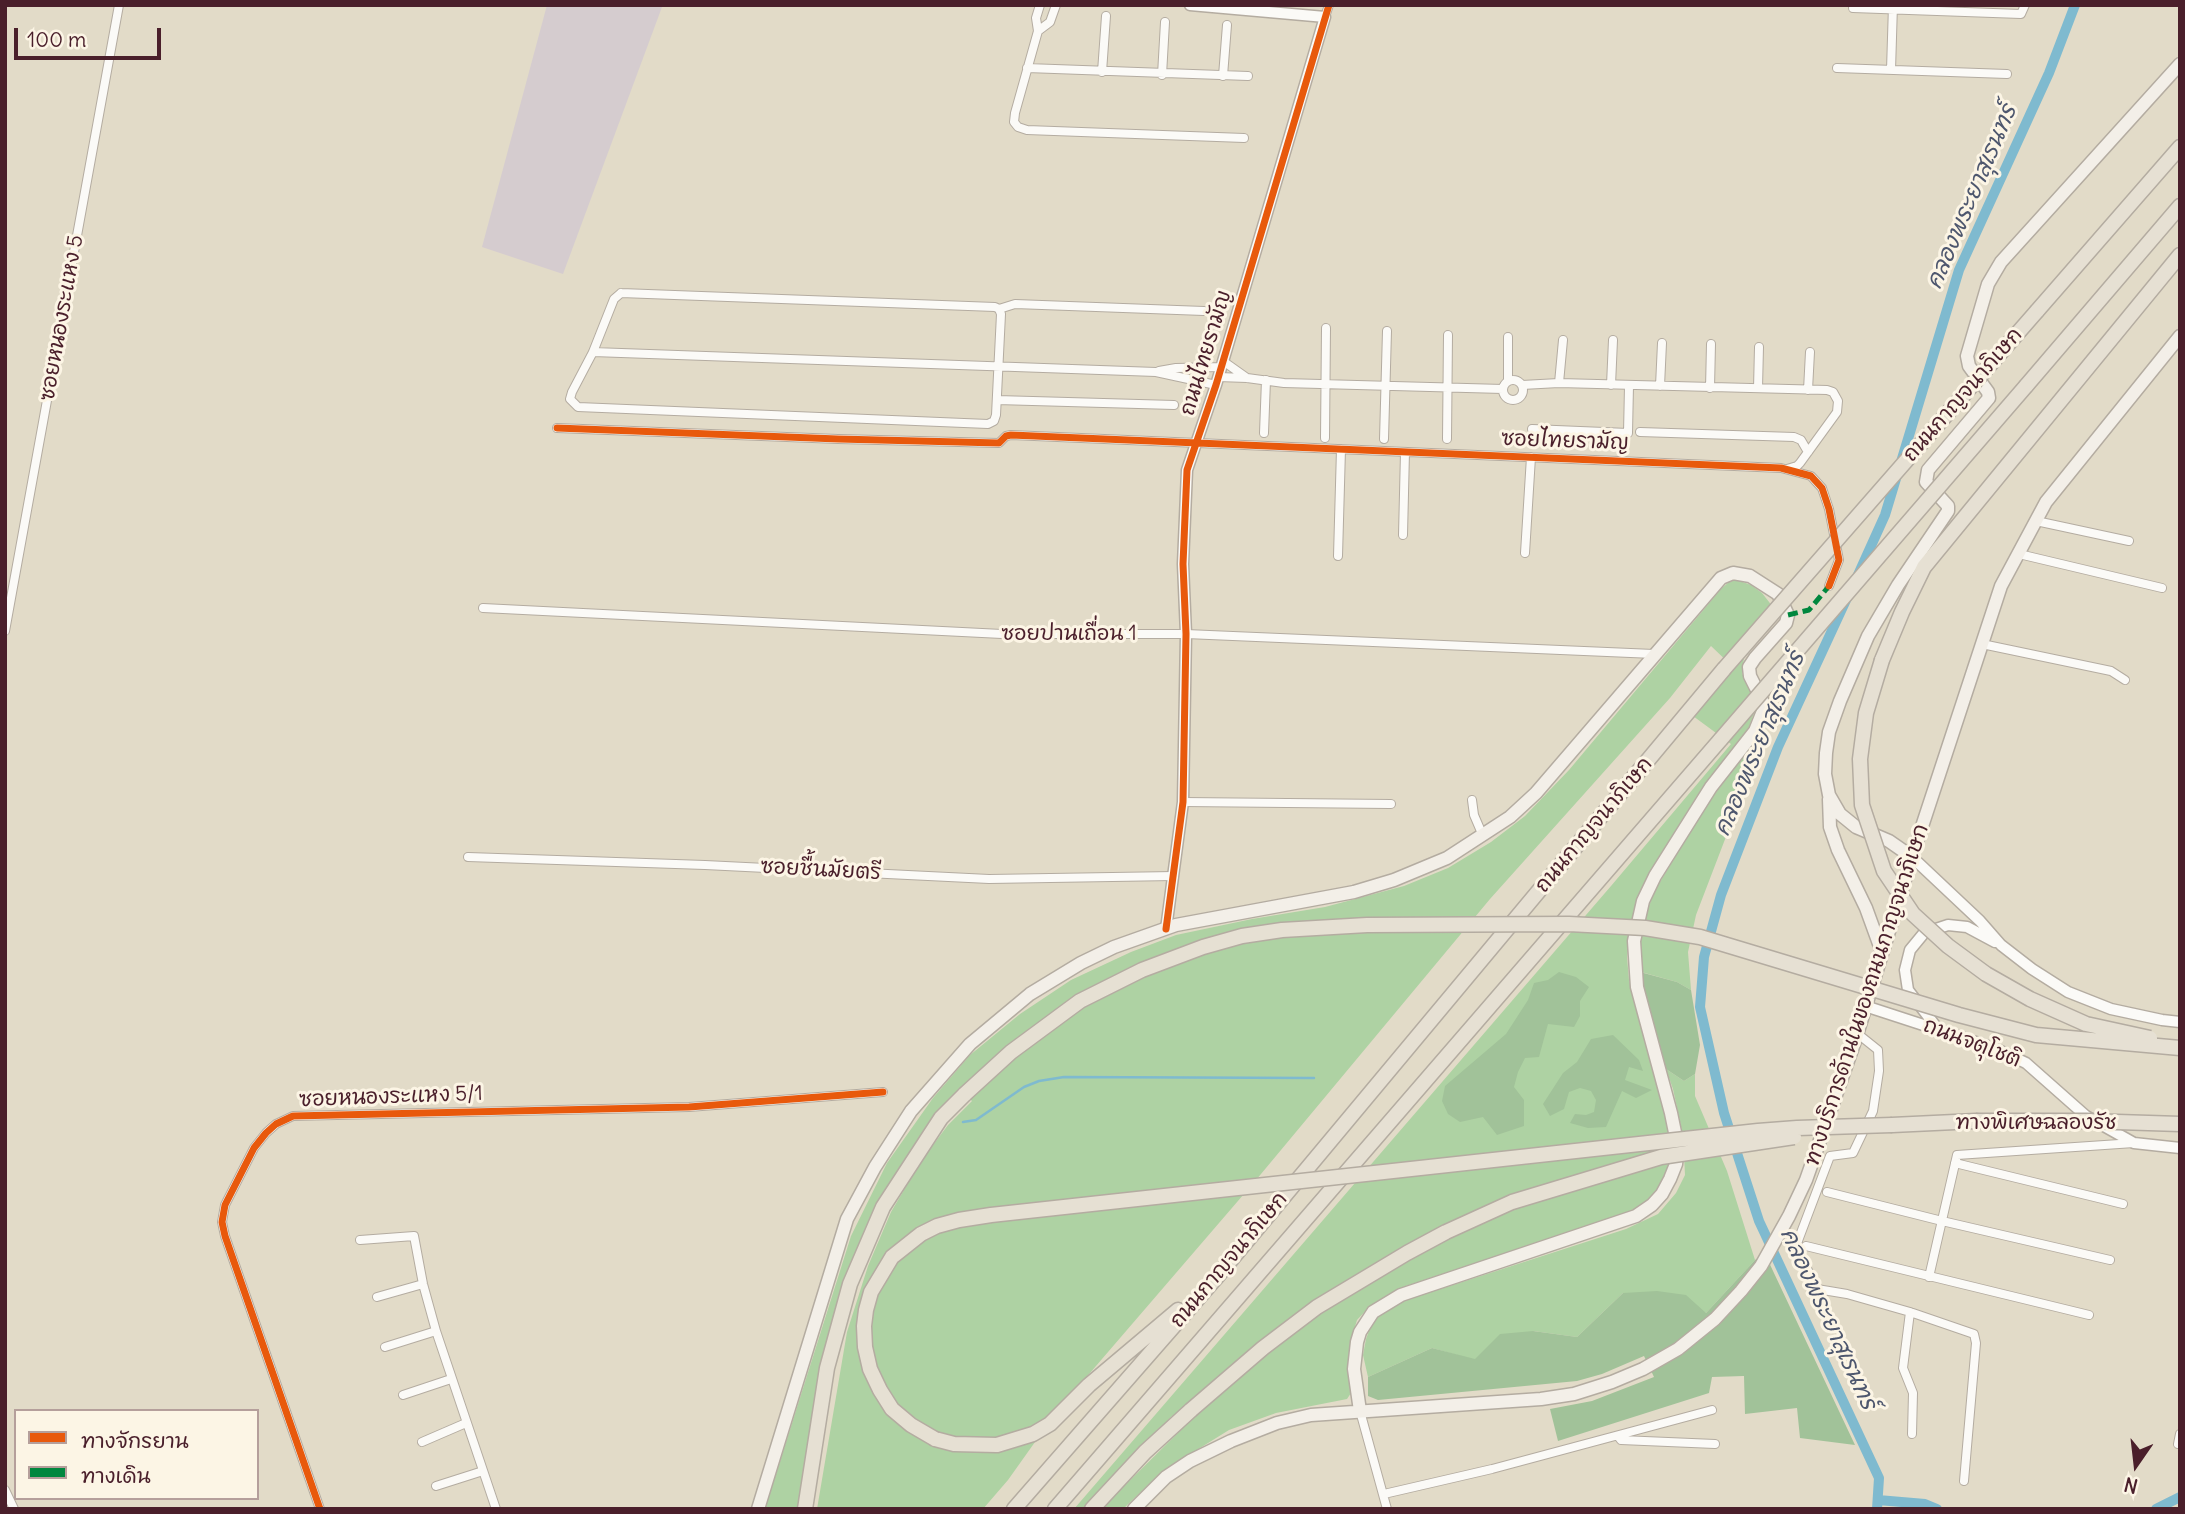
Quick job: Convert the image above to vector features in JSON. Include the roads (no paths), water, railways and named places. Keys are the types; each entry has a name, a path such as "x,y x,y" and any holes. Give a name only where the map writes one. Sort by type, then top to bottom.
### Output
{"highway":[{"name":"ถนนกาญจนาภิเษก","path":"1014,1509 1214,1279 1724,669 2180,147"},
{"name":"ถนนกาญจนาภิเษก","path":"1055,1509 2180,206"},
{"path":"2180,255 1924,567 1882,660 1866,713 1860,759 1862,804 1884,871 1913,914 1948,946 1986,974 2030,999 2085,1024 2180,1046"},
{"path":"805,1509 827,1368 850,1284 883,1207 942,1118 1011,1052 1080,1001 1107,985 1203,947 1242,936 1282,930 1367,925 1569,925 1645,928 1700,937 1959,1015 2036,1035 2180,1046"},
{"name":"ทางพิเศษฉลองรัช","path":"1892,1125 2017,1121 2180,1124"},
{"path":"1214,1279 1089,1385 1050,1424 1033,1434 997,1445 954,1444 935,1438 911,1425 892,1409 870,1369 864,1326 871,1292 892,1257 921,1234 959,1220 991,1214 1734,1134 1797,1128 1892,1125"},
{"path":"1092,1509 1145,1452 1191,1409 1263,1348 1317,1307 1407,1253 1512,1202 1661,1157 1892,1125"}],"main road":[{"path":"1882,952 1866,908 1830,827 1825,774 1829,732 1868,636 1948,511 1948,506 1926,482 1928,470 1989,398 1988,392 1969,366 1966,356 1988,284 2001,262 2180,64"},
{"name":"ทางบริการด้านในของถนนกาญจนาภิเษก","path":"1135,1509 1166,1477 1190,1461 1277,1423 1360,1411 1541,1399 1574,1394 1630,1376 1678,1349 1716,1319 1748,1284 1778,1236 1806,1180 1856,1037 2001,586 2046,502 2180,336"},
{"path":"758,1509 847,1219 875,1167 911,1111 970,1044 1030,993 1114,947 1209,918 1354,892 1394,880 1447,858 1510,817 1535,793 1721,578 1733,573 1750,576 1778,594 1788,615 1786,623 1749,667 1763,711 1755,731 1711,788 1655,876 1637,921 1634,959 1637,987 1678,1147 1676,1164 1670,1179 1652,1205 1636,1216 1401,1295 1373,1312 1357,1342 1354,1369 1360,1411"},
{"path":"1829,795 1840,814 1856,827 1889,841 1912,857"}],"street":[{"name":"ซอยหนองระแหง 5","path":"5,631 119,5"},
{"path":"1040,5 1036,18 1038,31 1015,113 1014,122 1018,127 1027,130 1244,138"},
{"path":"1038,31 1050,22 1056,5"},
{"path":"1190,5 1325,17"},
{"name":"ถนนไทยรามัญ","path":"1166,929 1183,802 1183,564 1187,470 1329,5"},
{"path":"1853,8 2021,13 2025,5"},
{"path":"1891,70 1893,8"},
{"path":"1102,72 1106,16"},
{"path":"1162,75 1165,22"},
{"path":"1223,76 1227,25"},
{"path":"1027,68 1162,75 1248,76"},
{"path":"1837,68 2007,74"},
{"path":"621,293 995,307 999,310 1001,314 996,415 994,421 988,424 578,407 570,399 593,352 614,299 621,293"},
{"path":"999,310 1015,304 1204,311"},
{"path":"1325,438 1326,328"},
{"path":"1384,439 1387,331"},
{"path":"1447,439 1448,335"},
{"path":"1156,372 1175,368 1266,380 1387,386 1505,385 1518,380 1522,385 1522,395 1517,399 1507,398 1505,385 1508,337"},
{"path":"1559,383 1563,340"},
{"path":"1611,385 1614,340"},
{"path":"1660,386 1662,344"},
{"path":"1710,387 1712,344"},
{"path":"1758,388 1759,347"},
{"path":"593,352 1219,372 1247,378"},
{"path":"1808,390 1810,352"},
{"path":"1264,433 1266,380"},
{"path":"1522,385 1559,383 1833,392 1838,401 1836,412 1797,466 1786,469"},
{"path":"1532,429 1628,433 1629,386"},
{"path":"997,400 1174,405"},
{"name":"ซอยไทยรามัญ","path":"557,428 999,443 1011,435 1786,469 1811,476 1822,488 1839,560 1829,586"},
{"path":"1640,432 1794,437 1801,440 1808,452"},
{"path":"1338,556 1341,449"},
{"path":"1403,535 1405,452"},
{"path":"1525,553 1531,457"},
{"path":"2036,522 2129,541"},
{"path":"2018,554 2162,588"},
{"name":"ซอยปานเถื่อน 1","path":"483,608 1002,634 1185,634 1654,654"},
{"path":"1982,644 2111,671 2125,680"},
{"path":"1472,800 1474,816 1483,835"},
{"path":"1183,802 1391,804"},
{"name":"ซอยชื้นมัยตรี","path":"468,857 989,879 1174,876"},
{"path":"1912,857 1980,921 2001,945"},
{"path":"1937,1028 1908,990 1905,970 1910,950 1924,933 1948,925 1967,927 2001,945 2068,992 2111,1009 2180,1022"},
{"name":"ถนนจตุโชติ","path":"1866,1006 1994,1048 2026,1063 2086,1116 2134,1143 2180,1148"},
{"path":"1856,1037 1878,1050 1879,1071 1873,1111 1853,1153 1830,1156 1796,1246 1817,1289 1847,1294 1910,1312 1974,1334 1976,1343 1964,1481"},
{"name":"ซอยหนองระแหง 5/1","path":"320,1509 222,1222 225,1205 254,1148 276,1124 293,1116 689,1107 883,1092"},
{"path":"1929,1277 1957,1155 2134,1143"},
{"path":"1955,1163 2123,1204"},
{"path":"1827,1192 2110,1261"},
{"path":"359,1240 414,1237 436,1331 496,1509"},
{"path":"1806,1246 2089,1315"},
{"path":"377,1297 423,1284"},
{"path":"1910,1312 1903,1368 1913,1394 1912,1434"},
{"path":"385,1347 436,1331"},
{"path":"403,1395 451,1379"},
{"path":"1384,1497 1493,1474 1712,1410"},
{"path":"1360,1411 1387,1509"},
{"path":"422,1442 466,1423"},
{"path":"2178,1444 2180,1434"},
{"path":"1621,1437 1715,1444"},
{"path":"436,1486 483,1471"},
{"path":"5,1490 13,1509"}],"waterway":[{"name":"คลองพระยาสุเรนทร์","path":"1857,577 1885,515 1959,270 2049,73 2075,5"},
{"name":"คลองพระยาสุเรนทร์","path":"1847,598 1778,747 1721,895 1704,957 1700,1007 1724,1113 1759,1221 1879,1478 1877,1509"},
{"path":"963,1122 976,1120 1024,1087 1039,1081 1064,1077 1314,1078"},
{"path":"2156,1509 2180,1497"},
{"path":"1878,1500 1925,1504 1937,1509"}]}
